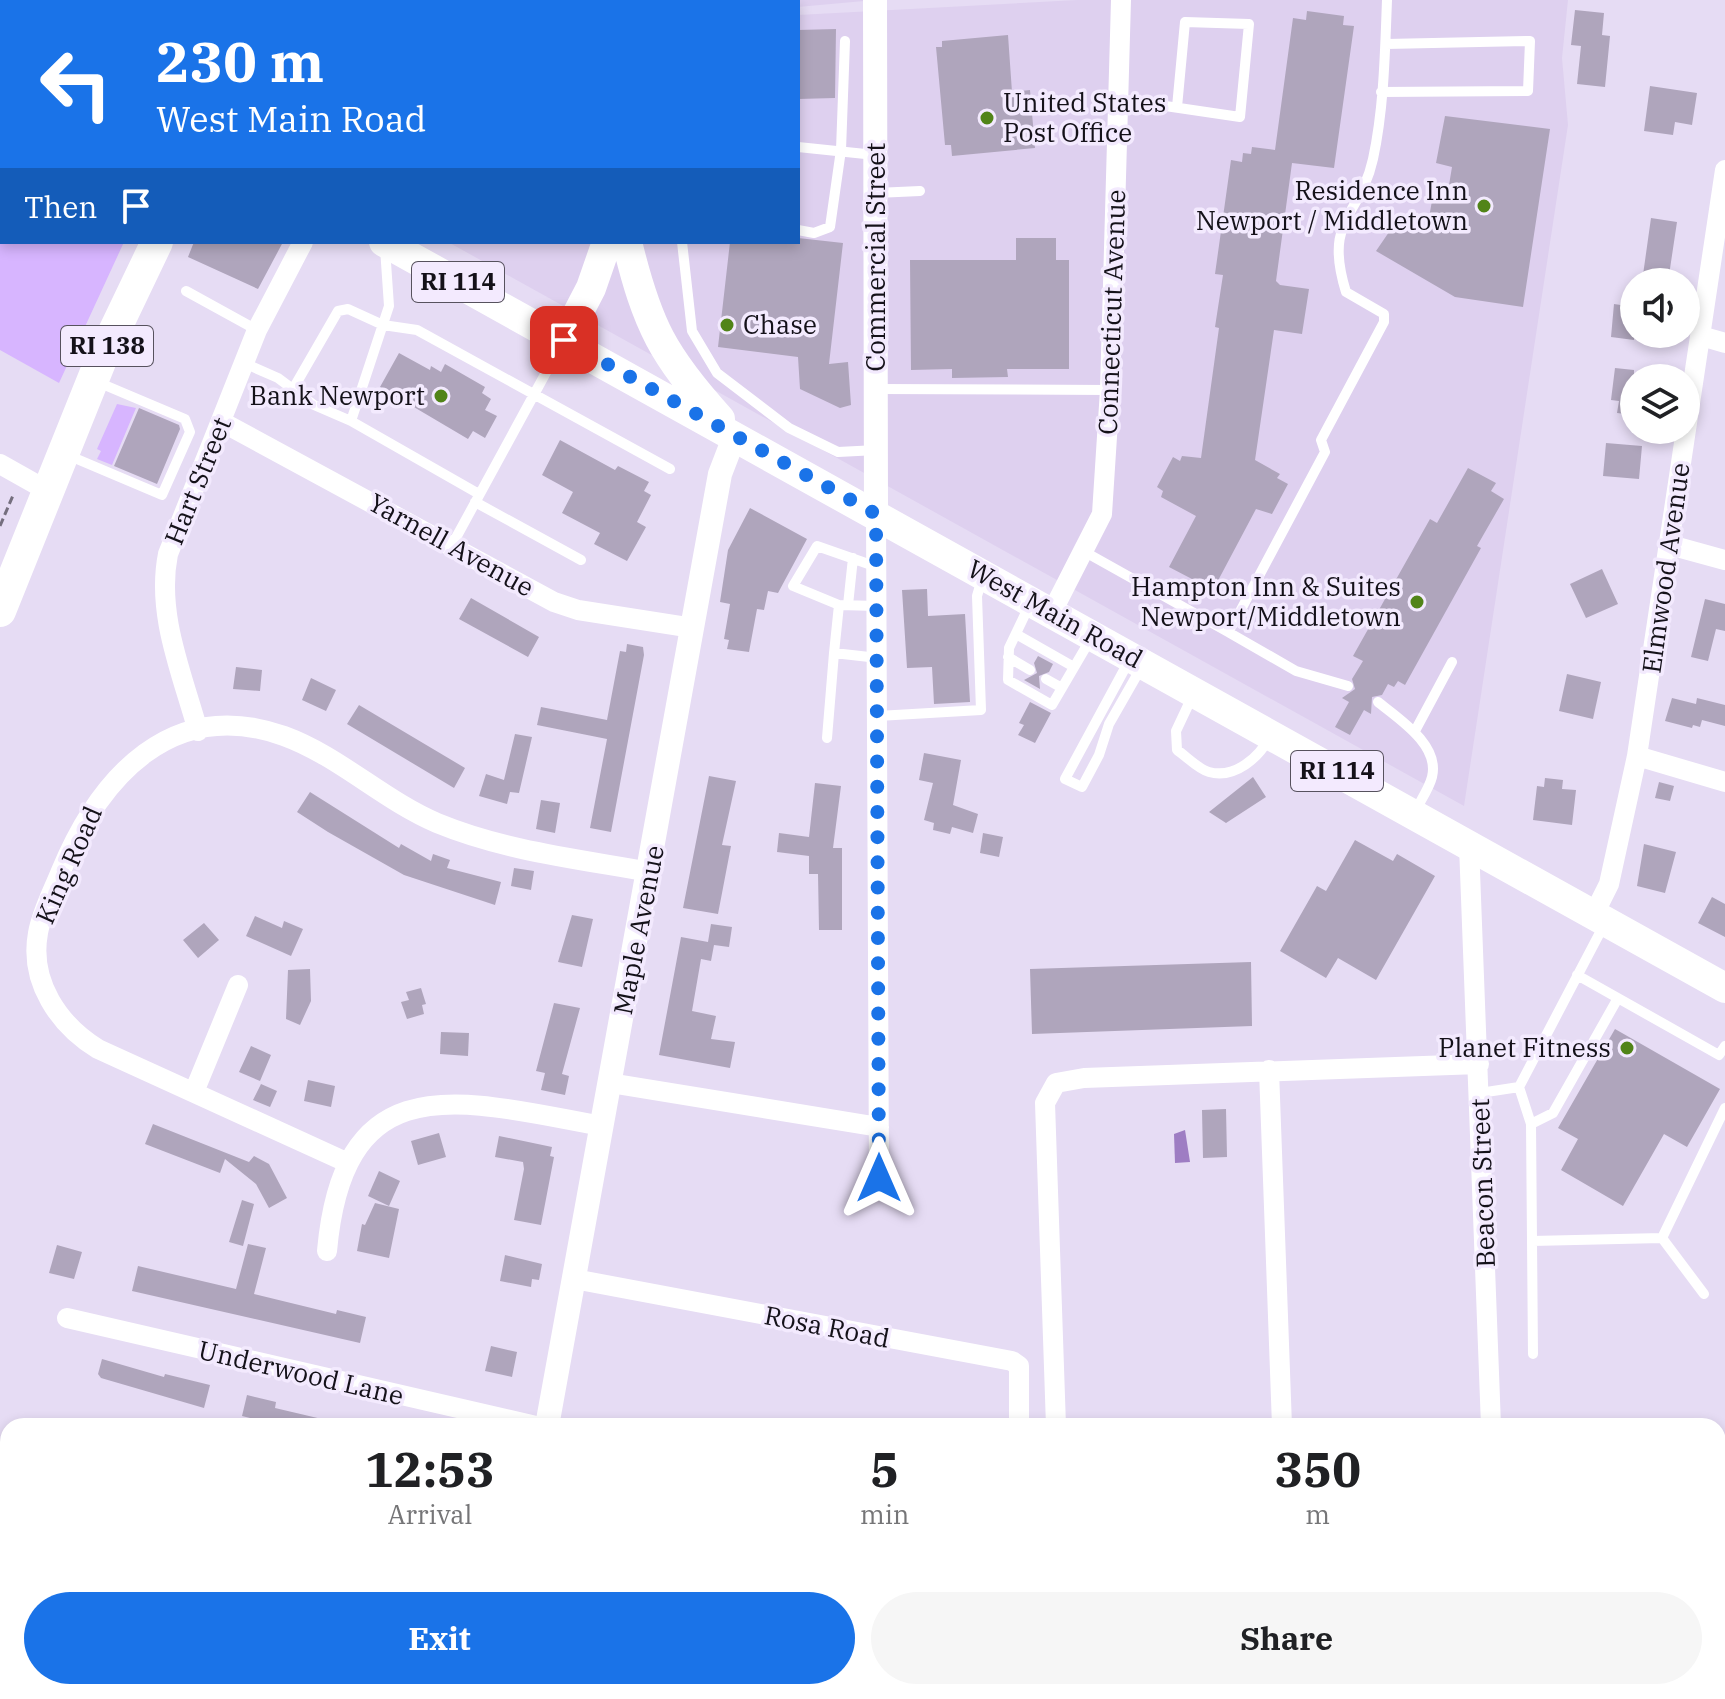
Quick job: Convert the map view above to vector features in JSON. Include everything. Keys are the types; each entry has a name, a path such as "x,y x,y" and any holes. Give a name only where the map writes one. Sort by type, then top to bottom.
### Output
{"highway":[{"name":"RI 138","path":"0,611 93,380 156,244"}],"main road":[{"name":"West Main Road","path":"388,244 1725,988"},
{"path":"564,340 591,288 606,244"},
{"path":"627,244 641,302 654,332 689,383 735,435"}],"street":[{"name":"Commercial Street","path":"875,0 876,514"},
{"name":"Connecticut Avenue","path":"1042,606 1085,552 1102,514 1110,390 1121,0"},
{"name":"Elmwood Avenue","path":"1600,918 1637,756 1725,170"},
{"name":"Hart Street","path":"198,731 168,624 163,581 174,534 257,330 302,244"},
{"path":"1701,336 1725,343"},
{"name":"Yarnell Avenue","path":"222,422 570,608 693,628"},
{"name":"Maple Avenue","path":"548,1418 720,474 735,435"},
{"path":"0,464 48,491"},
{"path":"876,514 879,1178"},
{"path":"1670,545 1725,560"},
{"name":"King Road","path":"346,1162 81,1038 45,993 36,951 42,916 68,853 96,801 138,758 198,731 232,728 276,734 314,750 414,812 474,837 523,850 650,872"},
{"path":"1637,756 1725,782"},
{"name":"Beacon Street","path":"1469,845 1491,1418"},
{"path":"194,1092 238,985"},
{"path":"1056,1418 1045,1103 1056,1083 1084,1078 1479,1064"},
{"path":"1269,1070 1282,1418"},
{"path":"610,1083 879,1127"},
{"path":"327,1251 331,1214 346,1162 356,1146 373,1132 418,1106 447,1103 484,1105 602,1126"},
{"name":"Rosa Road","path":"574,1279 1012,1361 1019,1366 1022,1374 1019,1418"},
{"name":"Underwood Lane","path":"67,1318 501,1418"}],"lane":[{"path":"1228,632 1325,452 1321,440 1384,322 1384,314 1378,307 1346,292 1336,260 1343,221 1373,159 1386,44 1387,0"},
{"path":"1118,99 1240,117 1249,24 1185,22 1177,107"},
{"path":"800,230 814,233 830,227 841,150 845,41"},
{"path":"1381,92 1528,91 1530,41 1386,44"},
{"path":"800,147 875,155"},
{"path":"876,193 920,191"},
{"path":"351,421 390,300 384,244"},
{"path":"682,244 692,331 717,373 789,428 838,452 877,450"},
{"path":"186,291 257,330"},
{"path":"293,389 338,311 348,309 383,325 417,330 670,469"},
{"path":"452,545 564,340"},
{"path":"244,363 278,378 314,405 351,421 581,560"},
{"path":"63,454 162,495 190,432 185,419 93,380"},
{"path":"877,389 1110,390"},
{"path":"877,567 817,546 793,586 844,605 878,606"},
{"path":"1085,552 1296,671 1348,686"},
{"path":"827,738 834,653 853,558"},
{"path":"878,716 981,710 977,596 984,574"},
{"path":"1042,606 1016,634 1008,657 1008,680 1052,705 1093,635"},
{"path":"1016,634 1074,667"},
{"path":"834,653 878,658"},
{"path":"1008,657 1030,670"},
{"path":"1138,660 1109,724 1099,755 1082,787 1065,779 1138,660"},
{"path":"1415,731 1452,662"},
{"path":"1046,679 1062,688"},
{"path":"1195,692 1176,731 1177,750 1208,772 1233,772 1261,754 1271,734"},
{"path":"1378,702 1415,731 1428,753 1433,775 1414,814"},
{"path":"1533,1354 1531,1124 1519,1087 1577,975 1600,918"},
{"path":"1577,975 1719,1055 1725,1046"},
{"path":"1531,1124 1553,1113 1618,998"},
{"path":"1480,1093 1519,1087"},
{"path":"1662,1238 1725,1108"},
{"path":"1532,1241 1662,1238"},
{"path":"1662,1238 1704,1294"}],"path":[{"path":"0,526 15,491"}],"shaded area":[{"path":"800,0 875,0 800,7"},
{"path":"1077,0 1568,0 1562,58 1568,125 1464,806 452,244 800,244 800,15"},
{"path":"0,244 123,244 59,383 0,350"},
{"path":"117,404 136,408 112,465 97,459 101,451 97,449"},
{"path":"1185,1130 1190,1162 1175,1163 1174,1134"}],"building":[{"path":"1575,10 1604,13 1602,35 1610,36 1605,87 1577,84 1581,46 1571,45"},
{"path":"1307,11 1344,16 1343,25 1354,26 1334,168 1292,163 1276,281 1280,285 1309,289 1302,334 1274,330 1255,460 1280,474 1277,478 1288,484 1272,514 1256,509 1213,590 1169,567 1196,516 1161,497 1163,491 1157,487 1173,457 1180,461 1182,456 1201,458 1219,328 1215,327 1223,275 1215,274 1231,160 1242,162 1243,153 1251,154 1252,147 1275,150 1293,18 1306,20"},
{"path":"836,29 835,98 800,99 800,30"},
{"name":"United States Post Office","path":"1008,35 1012,92 1030,90 1035,148 952,156 951,145 945,145 936,47 942,47 942,41"},
{"path":"1650,86 1697,93 1692,125 1675,122 1673,135 1644,131"},
{"name":"Residence Inn Newport / Middletown","path":"1445,116 1550,129 1523,307 1455,297 1376,251 1400,216 1427,229 1433,195 1447,197 1452,167 1436,163"},
{"path":"1651,218 1677,222 1670,268 1644,268"},
{"path":"800,238 843,243 829,364 848,362 851,405 840,408 800,389 798,357 718,347 730,244 800,244"},
{"path":"1016,238 1056,238 1056,260 1069,260 1069,369 1007,369 1008,377 952,378 952,369 911,370 910,260 1016,260"},
{"path":"193,244 282,244 258,289 188,257"},
{"path":"1614,304 1620,305 1620,338 1611,337"},
{"name":"Bank Newport","path":"399,353 430,370 431,366 441,372 445,364 485,387 482,393 491,399 485,410 497,416 485,438 473,431 468,439 380,387"},
{"path":"1615,368 1620,369 1620,413 1617,413 1619,401 1611,400"},
{"path":"139,408 179,425 180,429 157,484 114,466"},
{"path":"560,440 615,470 618,466 649,482 644,491 651,495 637,522 646,527 627,561 594,544 600,533 562,513 573,492 542,475"},
{"path":"1606,443 1642,446 1639,479 1603,476"},
{"name":"Hampton Inn & Suites Newport/Middletown","path":"1468,468 1496,483 1491,491 1504,499 1477,546 1481,548 1405,685 1398,681 1394,687 1388,684 1382,695 1372,697 1371,714 1364,710 1350,735 1335,727 1349,702 1342,698 1355,689 1352,679 1363,661 1353,656 1430,519 1437,523"},
{"path":"750,508 807,539 778,593 768,591 764,610 757,609 749,652 727,649 729,640 724,639 730,604 720,602 728,550"},
{"path":"1602,569 1618,604 1586,618 1570,584"},
{"path":"927,589 928,616 965,614 970,702 934,704 932,667 907,668 902,590"},
{"path":"471,598 539,637 528,657 459,619"},
{"path":"1705,599 1725,604 1725,631 1716,629 1708,661 1691,657"},
{"path":"627,644 643,647 644,655 611,832 590,828 607,739 537,725 541,707 607,720 620,651 626,652"},
{"path":"1038,656 1053,664 1049,672 1039,676 1040,689 1024,680 1037,673 1034,663"},
{"path":"236,667 262,670 260,691 233,689"},
{"path":"1567,674 1601,682 1593,719 1559,711"},
{"path":"311,678 336,690 326,711 302,700"},
{"path":"1672,698 1696,704 1697,698 1725,705 1725,726 1702,720 1700,727 1693,725 1692,728 1665,721"},
{"path":"1030,702 1051,713 1035,743 1018,735 1024,725 1019,723"},
{"path":"359,705 465,768 454,788 347,724"},
{"path":"515,734 532,737 519,793 510,792 507,804 479,796 486,774 504,780"},
{"path":"924,753 961,760 953,805 978,814 973,833 952,827 950,834 933,830 934,823 924,820 933,783 919,780"},
{"path":"709,776 736,781 722,845 731,846 718,914 683,908"},
{"path":"1253,777 1266,797 1226,823 1209,812"},
{"path":"1545,778 1563,780 1562,789 1576,790 1572,825 1533,820 1537,786 1544,787"},
{"path":"1659,782 1674,786 1670,801 1655,798"},
{"path":"815,783 841,786 833,848 842,848 842,930 819,930 818,874 809,874 809,856 777,852 779,833 809,837"},
{"path":"310,792 399,848 401,844 431,861 433,854 450,860 447,868 501,882 495,905 404,875 328,832 297,812"},
{"path":"541,800 560,803 555,833 536,829"},
{"path":"983,833 1003,837 999,857 980,853"},
{"path":"1355,840 1393,861 1397,854 1435,876 1376,980 1338,958 1326,978 1280,951 1317,886 1326,891"},
{"path":"1644,844 1676,852 1665,893 1637,886"},
{"path":"514,868 534,871 531,890 511,886"},
{"path":"1712,897 1725,904 1725,937 1698,923"},
{"path":"572,915 593,919 582,967 558,962"},
{"path":"255,916 282,928 284,921 303,929 291,956 246,936"},
{"path":"204,923 219,940 198,958 183,940"},
{"path":"711,924 732,927 729,947 714,945 711,961 701,959 692,1011 716,1016 711,1039 735,1042 730,1068 659,1055 681,937 708,942"},
{"path":"1251,962 1252,1026 1032,1034 1030,969"},
{"path":"310,969 311,1001 300,1025 286,1019 288,970"},
{"path":"421,988 426,1004 422,1005 424,1014 407,1019 401,1002 409,1000 406,992"},
{"path":"554,1003 580,1008 562,1074 569,1076 565,1095 541,1090 545,1073 536,1071"},
{"path":"1615,1029 1720,1089 1687,1147 1664,1134 1623,1206 1561,1170 1578,1139 1558,1128"},
{"path":"441,1032 469,1033 468,1056 440,1054"},
{"path":"251,1046 271,1055 260,1081 239,1072"},
{"path":"308,1080 335,1086 331,1107 304,1101"},
{"path":"261,1084 277,1091 270,1107 253,1100"},
{"path":"1226,1109 1227,1157 1203,1158 1202,1110"},
{"path":"153,1124 249,1162 254,1156 269,1164 287,1198 269,1208 256,1184 225,1159 220,1173 145,1144"},
{"path":"439,1133 446,1157 418,1165 411,1141"},
{"path":"499,1136 552,1147 550,1156 554,1157 541,1225 514,1220 523,1162 495,1157"},
{"path":"379,1171 400,1181 389,1206 368,1196"},
{"path":"242,1200 254,1204 243,1246 229,1242"},
{"path":"375,1203 399,1209 389,1258 357,1251 362,1224 365,1225"},
{"path":"248,1244 266,1248 254,1294 336,1314 337,1310 366,1317 360,1343 132,1291 138,1266 236,1289"},
{"path":"57,1245 82,1252 74,1279 49,1273"},
{"path":"505,1255 542,1264 539,1280 532,1279 531,1287 500,1281"},
{"path":"491,1346 517,1352 512,1377 485,1371"},
{"path":"102,1359 164,1377 165,1374 210,1385 204,1408 101,1378 98,1374"},
{"path":"247,1395 276,1402 275,1408 318,1418 250,1418 242,1416"}],"place":[{"name":"United States Post Office","path":"987,118"},
{"name":"Residence Inn Newport / Middletown","path":"1484,206"},
{"name":"Chase","path":"727,325"},
{"name":"Bank Newport","path":"441,396"},
{"name":"Hampton Inn & Suites Newport/Middletown","path":"1417,602"},
{"name":"Planet Fitness","path":"1627,1048"}],"route":[{"path":"564,340 876,514 879,1178"}]}
